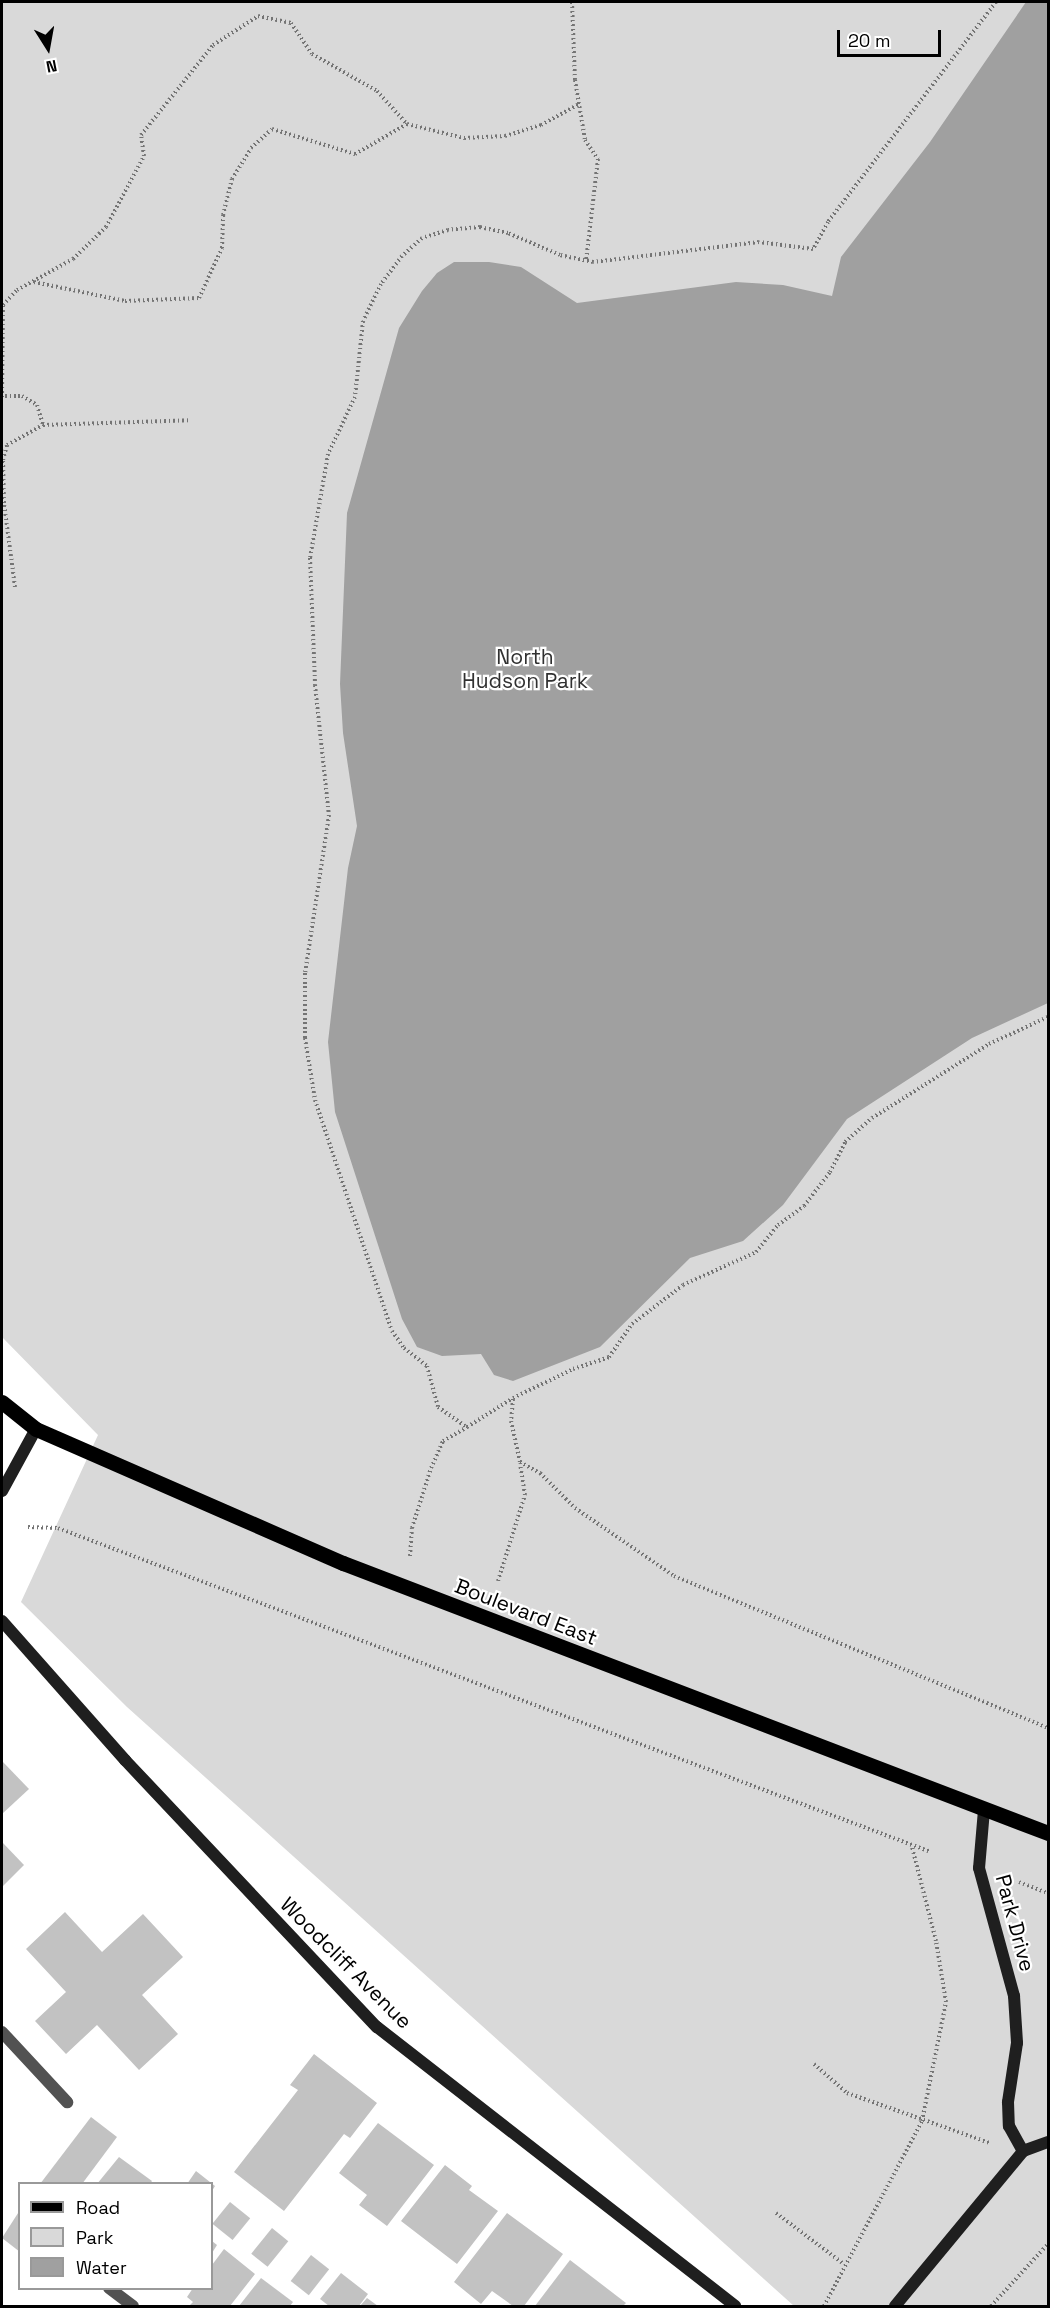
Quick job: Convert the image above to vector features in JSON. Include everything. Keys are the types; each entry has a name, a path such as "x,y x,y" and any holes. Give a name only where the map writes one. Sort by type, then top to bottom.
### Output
{"main road":[{"name":"Boulevard East","path":"2,1402 36,1429 343,1563 1048,1833"},
{"path":"2,1491 36,1429"},
{"name":"Woodcliff Avenue","path":"2,1621 124,1760 377,2027 735,2307"},
{"name":"Park Drive","path":"984,1810 979,1868 1014,1996 1017,2043 1008,2102 1009,2126 1023,2151"},
{"path":"895,2307 1023,2151 1048,2142"}],"street":[{"path":"2,2032 67,2102"},
{"path":"110,2290 132,2307"}],"path":[{"path":"572,2 579,104 585,140 598,159 586,261"},
{"path":"467,1427 438,1407 427,1366 404,1348 392,1331 307,1066 305,973 329,815 315,685 310,558 328,454 355,397 363,321 381,284 402,256 422,238 448,230 480,227 586,261 759,242 813,249 828,222 996,2"},
{"path":"44,426 37,405 22,396 3,397 3,305 17,290 73,259 106,226 144,156 141,135 213,45 258,16 291,23 312,54 377,91 407,124 464,138 505,136 541,125 579,104"},
{"path":"33,282 125,301 199,298 222,248 223,216 232,179 251,148 272,129 355,154 407,124"},
{"path":"2,444 7,445 44,426 190,420"},
{"path":"7,445 3,460 4,503 15,587"},
{"path":"410,1556 412,1528 431,1468 443,1441 513,1398 573,1369 609,1357 632,1324 683,1285 756,1252 778,1225 804,1206 830,1172 845,1142 872,1118 989,1044 1048,1017"},
{"path":"498,1581 525,1495 511,1421 513,1398"},
{"path":"520,1462 540,1473 575,1508 674,1576 1048,1728"},
{"path":"28,1527 58,1528 879,1830 912,1846 931,1852"},
{"path":"824,2307 844,2264 922,2121 945,2002 936,1941 912,1846"},
{"path":"1019,1881 1048,1893"},
{"path":"814,2064 847,2093 966,2138 1023,2151"},
{"path":"776,2213 844,2264"},
{"path":"991,2307 1048,2244"}],"green space":[{"name":"North Hudson Park","path":"2,2 1048,2 1048,2306 794,2306 127,1707 21,1602 98,1435 2,1337"}],"water":[{"path":"1026,2 1048,2 1048,1003 972,1038 847,1119 783,1205 743,1241 690,1258 600,1347 513,1381 494,1375 481,1354 442,1356 417,1347 402,1319 335,1112 328,1042 348,868 357,826 343,733 340,684 347,513 399,328 422,291 437,273 454,262 489,262 521,267 577,303 736,282 783,285 832,296 841,257 930,142"}],"building":[{"path":"2,1761 29,1789 2,1814"},
{"path":"2,1842 24,1865 2,1887"},
{"path":"65,1912 102,1952 143,1914 183,1957 142,1995 178,2034 139,2070 97,2025 66,2054 35,2021 66,1992 26,1949"},
{"path":"314,2054 377,2103 350,2138 344,2134 284,2211 234,2172 298,2090 290,2085"},
{"path":"91,2117 117,2137 83,2182 42,2182"},
{"path":"378,2123 434,2165 387,2226 359,2205 367,2195 339,2173"},
{"path":"119,2157 152,2181 151,2182 99,2182"},
{"path":"445,2165 472,2186 469,2190 498,2211 457,2264 401,2221"},
{"path":"196,2171 210,2182 188,2182"},
{"path":"230,2202 250,2218 233,2240 213,2224"},
{"path":"18,2213 18,2250 2,2238"},
{"path":"507,2213 563,2254 524,2306 513,2306 492,2291 481,2304 454,2282"},
{"path":"272,2228 288,2241 268,2267 251,2254"},
{"path":"224,2249 255,2274 230,2306 189,2306 193,2302 187,2297 192,2290 213,2290 213,2264"},
{"path":"311,2255 329,2269 309,2295 291,2281"},
{"path":"570,2260 626,2303 623,2306 535,2306"},
{"path":"341,2273 368,2294 359,2306 329,2306 320,2299"},
{"path":"261,2278 293,2302 290,2306 239,2306"},
{"path":"367,2298 378,2306 360,2306"}]}
